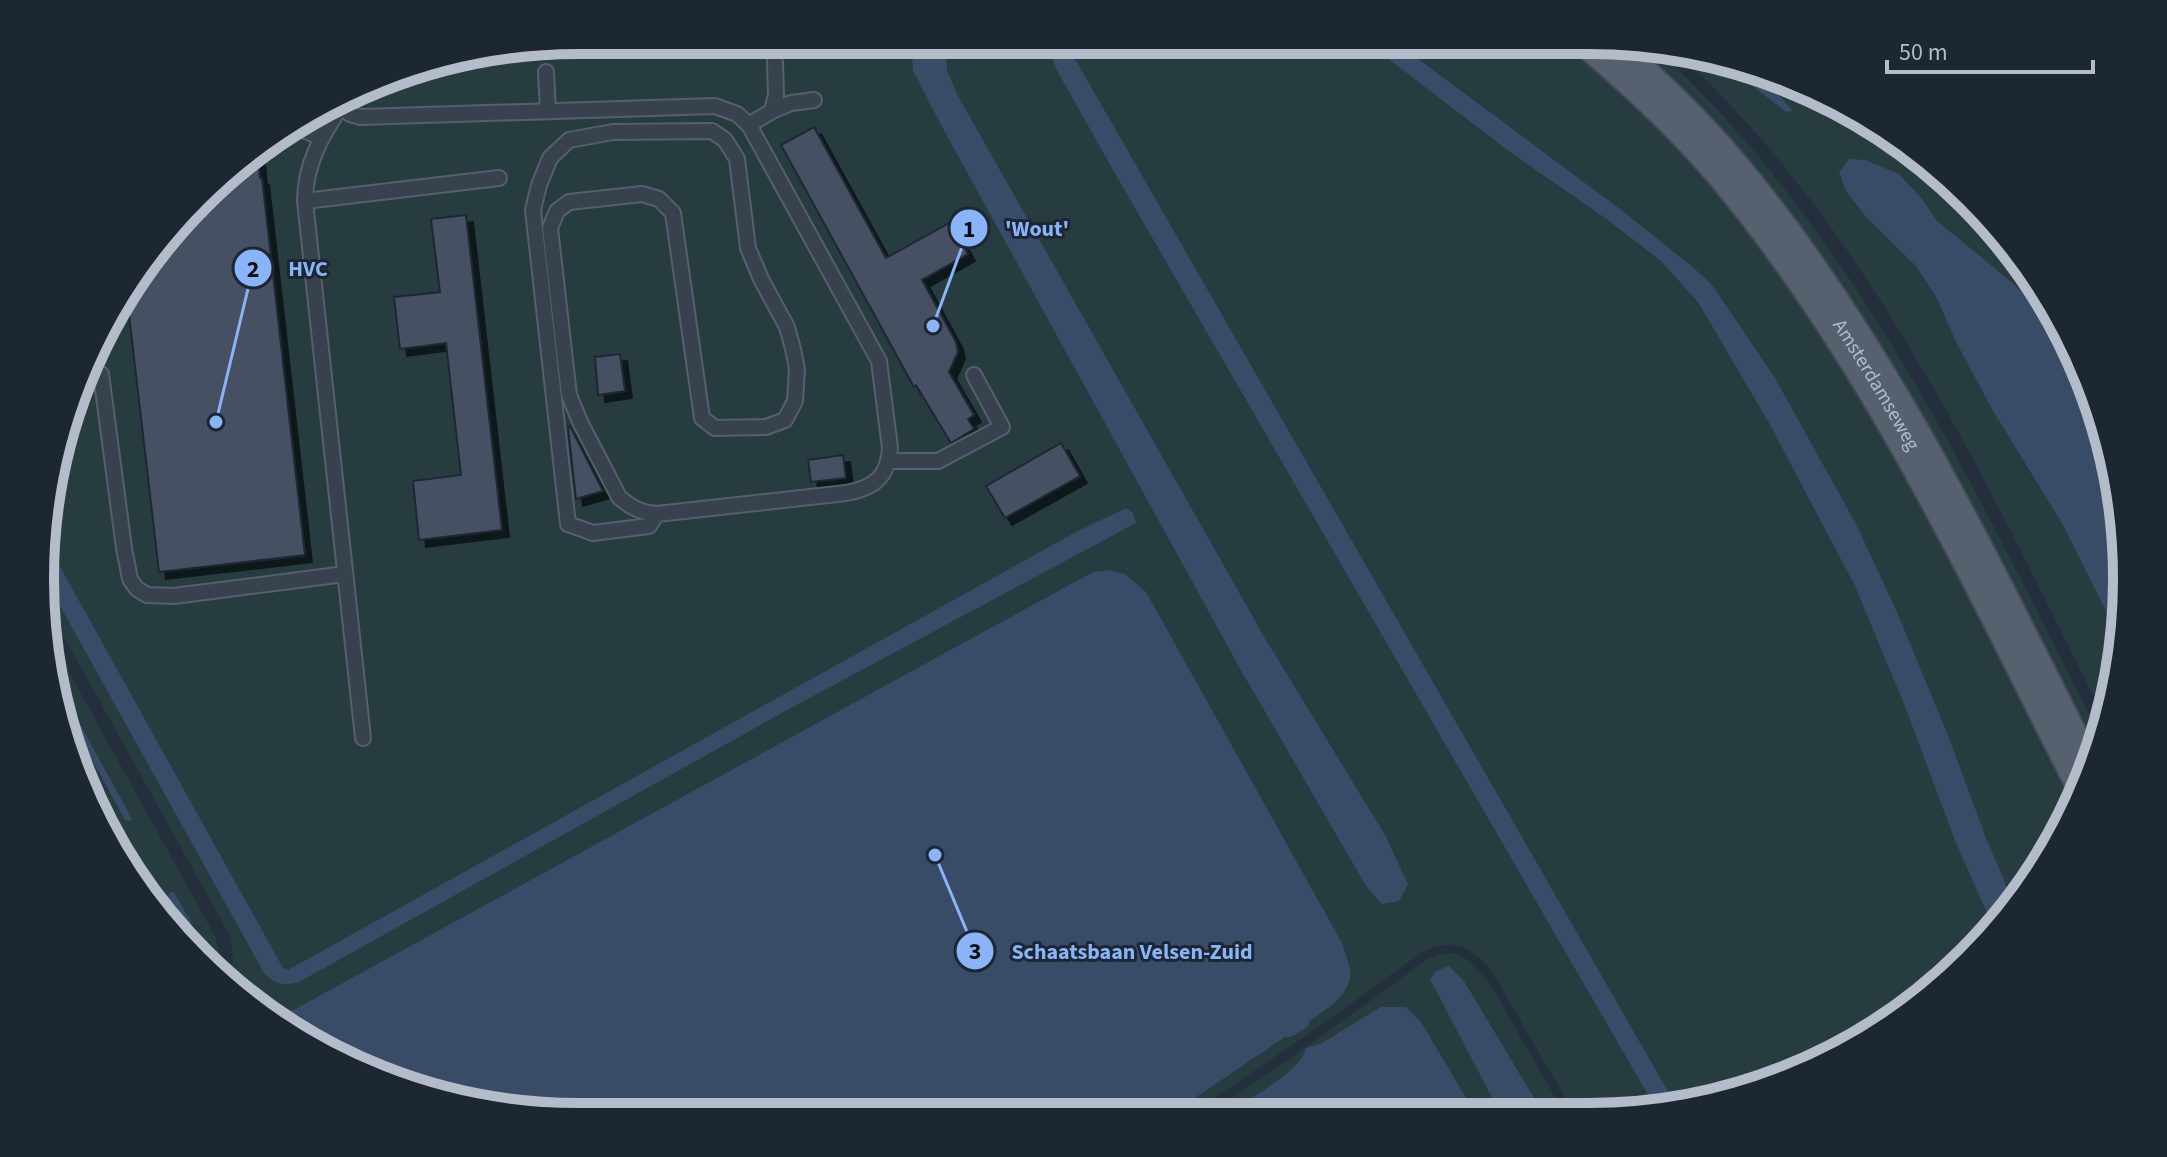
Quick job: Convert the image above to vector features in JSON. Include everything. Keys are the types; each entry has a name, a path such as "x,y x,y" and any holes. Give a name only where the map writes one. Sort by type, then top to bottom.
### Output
{"main road":[{"name":"Amsterdamseweg","path":"1611,55 1660,99 1729,172 1780,237 1841,325 1942,498 2078,764"}],"lane":[{"path":"772,111 776,95 775,62"},
{"path":"546,72 548,111"},
{"path":"749,125 791,103 814,100"},
{"path":"345,109 361,117 715,106 737,114 749,125 879,361 889,461 877,480 858,491 657,514 639,511 619,497 569,395 550,228 557,211 569,202 642,194 659,199 673,213 702,418 715,428 766,427 785,420 795,401 797,369 787,327 748,248 737,159 725,140 712,131 613,132 569,140 550,158 533,210 568,524 593,533 649,526 657,514"},
{"path":"336,114 308,170 305,201 363,738"},
{"path":"305,131 322,138"},
{"path":"305,201 499,178"},
{"path":"101,374 124,548 130,579 137,589 147,595 174,596 345,574"},
{"path":"889,461 938,461 1002,427 974,375"}],"green space":[{"path":"1585,54 1689,153 1808,307 1951,553 2069,787 2043,841 2005,898 1934,973 1880,1015 1820,1049 1757,1075 1691,1093 1623,1102 1568,1103 1493,973 1478,956 1461,946 1443,945 1421,953 1207,1103 578,1103 510,1099 476,1093 410,1075 347,1049 287,1015 230,970 233,957 229,934 56,622 54,578 58,510 82,410 108,347 142,287 184,233 259,162 316,124 378,94 476,64 544,55"},
{"path":"1635,56 1667,60 1703,94 1788,194 1841,266 1936,419 1979,498 2093,722 2088,739 2012,592"},
{"path":"1688,63 1789,94 1880,142 1934,184 1983,233 2005,259 2043,316 2085,410 2109,510 2112,613 2109,647 2097,704 1970,454 1920,366 1867,279 1809,197 1745,120"},
{"path":"59,655 216,938 219,960 208,949 162,898 124,841 82,747"},
{"path":"1443,954 1460,955 1489,982 1558,1103 1224,1103 1428,959"}],"water":[{"path":"912,54 946,54 947,70 958,96 1266,640 1385,835 1408,884 1399,901 1382,904 1366,886 1238,665 913,71"},
{"path":"1053,54 1072,54 1671,1097 1651,1100 1054,65"},
{"path":"1382,54 1411,54 1620,209 1712,285 1775,378 1857,526 1897,612 2009,892 1989,917 1956,843 1906,709 1855,586 1769,423 1698,302 1661,261 1510,152"},
{"path":"1741,77 1768,86 1792,111 1786,112"},
{"path":"1849,159 1865,160 1899,174 1923,200 1936,220 2015,285 2043,316 2085,410 2103,476 2112,544 2111,622 2063,525 1992,409 1956,342 1937,298 1916,266 1866,217 1846,191 1839,172"},
{"path":"1126,508 1133,513 1136,523 789,709 299,982 288,984 280,984 264,973 55,596 55,557 283,968 288,970 1074,533"},
{"path":"1108,570 1125,574 1146,592 1342,943 1350,968 1344,993 1309,1021 1309,1026 1291,1037 1285,1037 1187,1103 578,1103 510,1099 443,1085 378,1063 316,1033 286,1014 1093,572"},
{"path":"70,706 132,819 125,820 78,734"},
{"path":"170,892 174,892 198,938 175,914 168,897"},
{"path":"1449,966 1464,981 1537,1103 1495,1103 1430,979 1436,971"},
{"path":"1381,1007 1406,1007 1421,1022 1469,1103 1243,1103 1284,1076 1302,1057 1306,1048 1322,1043"}],"building":[{"path":"814,127 886,258 951,222 968,254 922,280 956,342 958,352 949,372 974,415 968,419 974,429 951,443 916,385 914,387 781,145"},
{"path":"258,162 305,555 159,572 128,309 184,233"},
{"path":"466,215 502,530 419,540 413,481 461,475 446,343 400,349 394,297 440,292 431,219"},
{"path":"620,354 625,391 598,395 595,357"},
{"path":"568,427 603,491 576,499"},
{"path":"1061,443 1080,476 1005,518 986,486"},
{"path":"843,455 846,478 811,482 808,460"}],"place":[{"name":"'Wout'","path":"933,326"},
{"name":"HVC","path":"216,422"},
{"name":"Schaatsbaan Velsen-Zuid","path":"935,855"}]}
